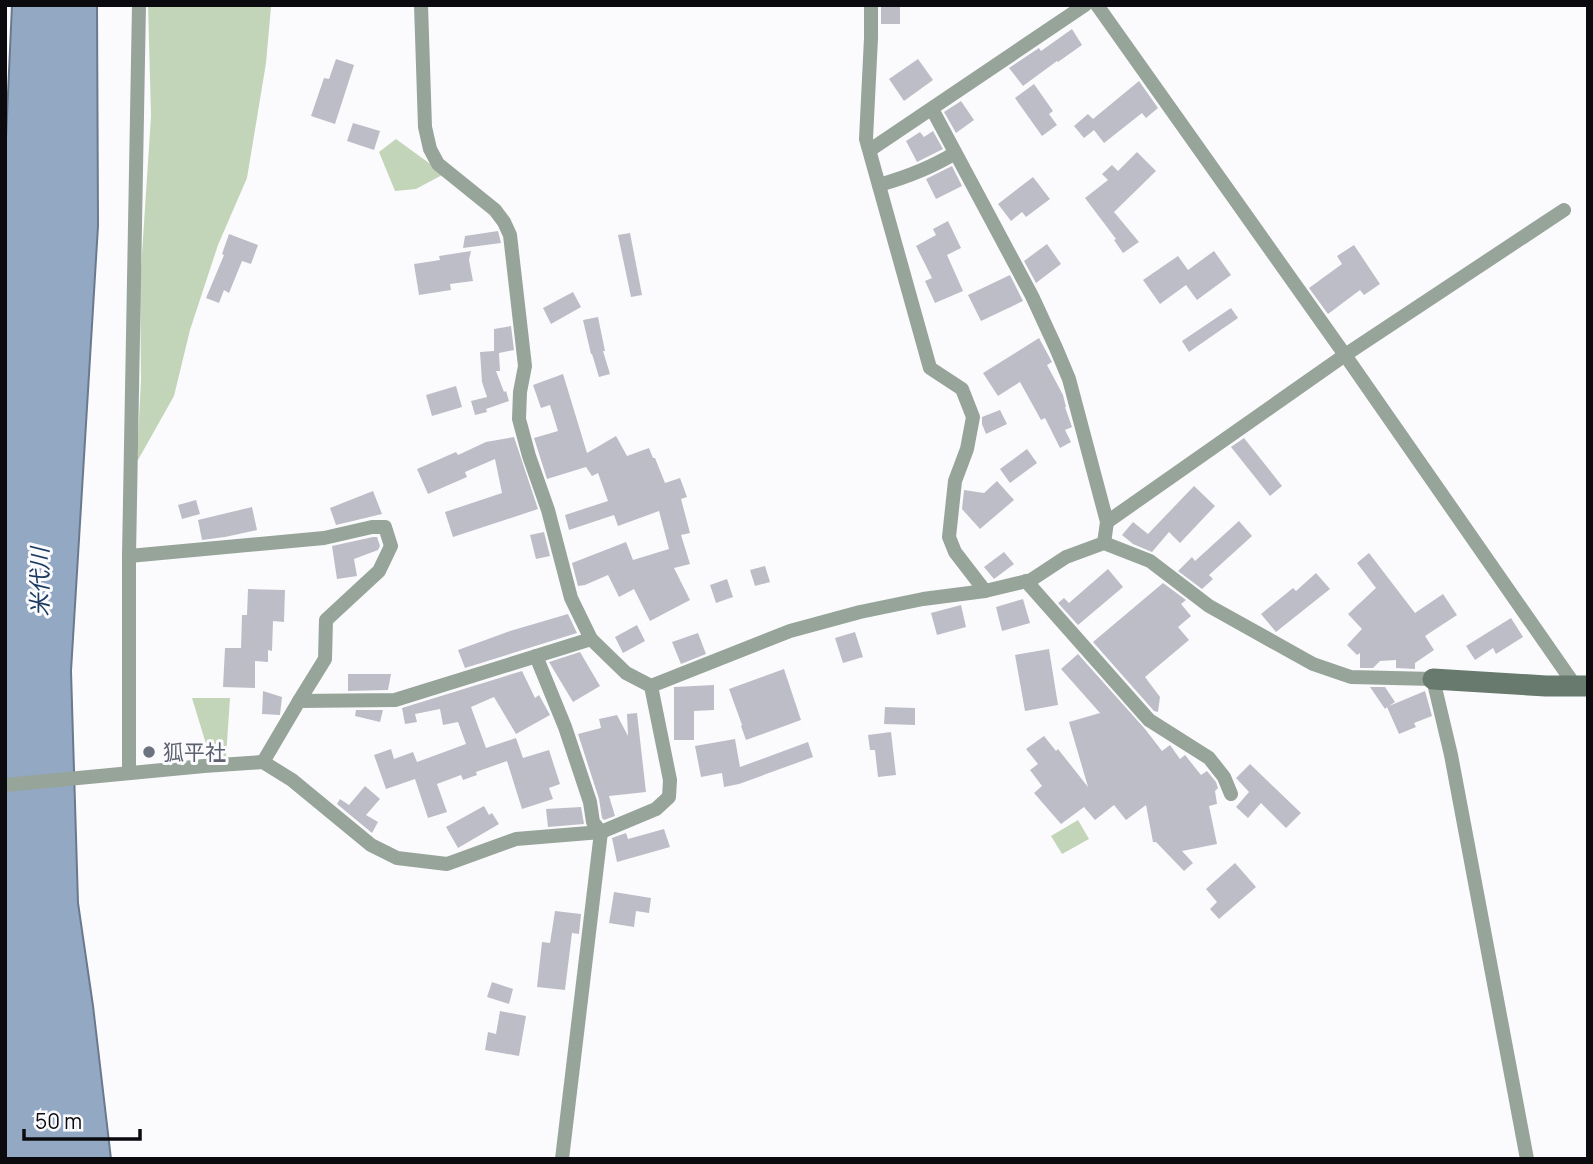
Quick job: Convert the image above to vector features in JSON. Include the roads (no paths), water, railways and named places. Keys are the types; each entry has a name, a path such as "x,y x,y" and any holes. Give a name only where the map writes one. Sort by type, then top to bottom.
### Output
{"street":[{"path":"130,773 129,556 139,5"},
{"path":"421,5 425,127 430,149 438,164 495,210 510,235 525,366 519,419 548,510 571,598 591,639 626,673 651,686 790,631 860,612 923,599 985,591 1031,580 1066,557 1104,543 1150,561 1209,606 1313,664 1351,677 1582,687"},
{"path":"871,5 866,139 930,368 962,390 973,417 967,449 955,481 949,537 955,552 985,591"},
{"path":"870,150 1085,5"},
{"path":"1097,5 1582,687"},
{"path":"932,109 1032,296 1069,379 1107,522 1104,543"},
{"path":"879,185 915,174 955,153"},
{"path":"1107,522 1345,355 1564,210"},
{"path":"129,556 324,538 372,527 385,527 391,546 379,571 326,620 325,659 263,762"},
{"path":"1026,581 1149,720 1209,758 1224,777 1231,794"},
{"path":"299,701 395,700 591,639"},
{"path":"536,656 565,727 590,802 593,822 601,832 562,1159"},
{"path":"1433,679 1451,755 1527,1159"},
{"path":"5,785 263,762 292,780 371,845 397,858 447,864 516,839 601,832 656,809 668,797 670,780 651,686"}],"water":[{"name":"米代川","path":"12,5 97,5 98,226 71,671 78,903 111,1159 5,1159 5,160"}],"place":[{"name":"狐平社","path":"149,752"}]}
